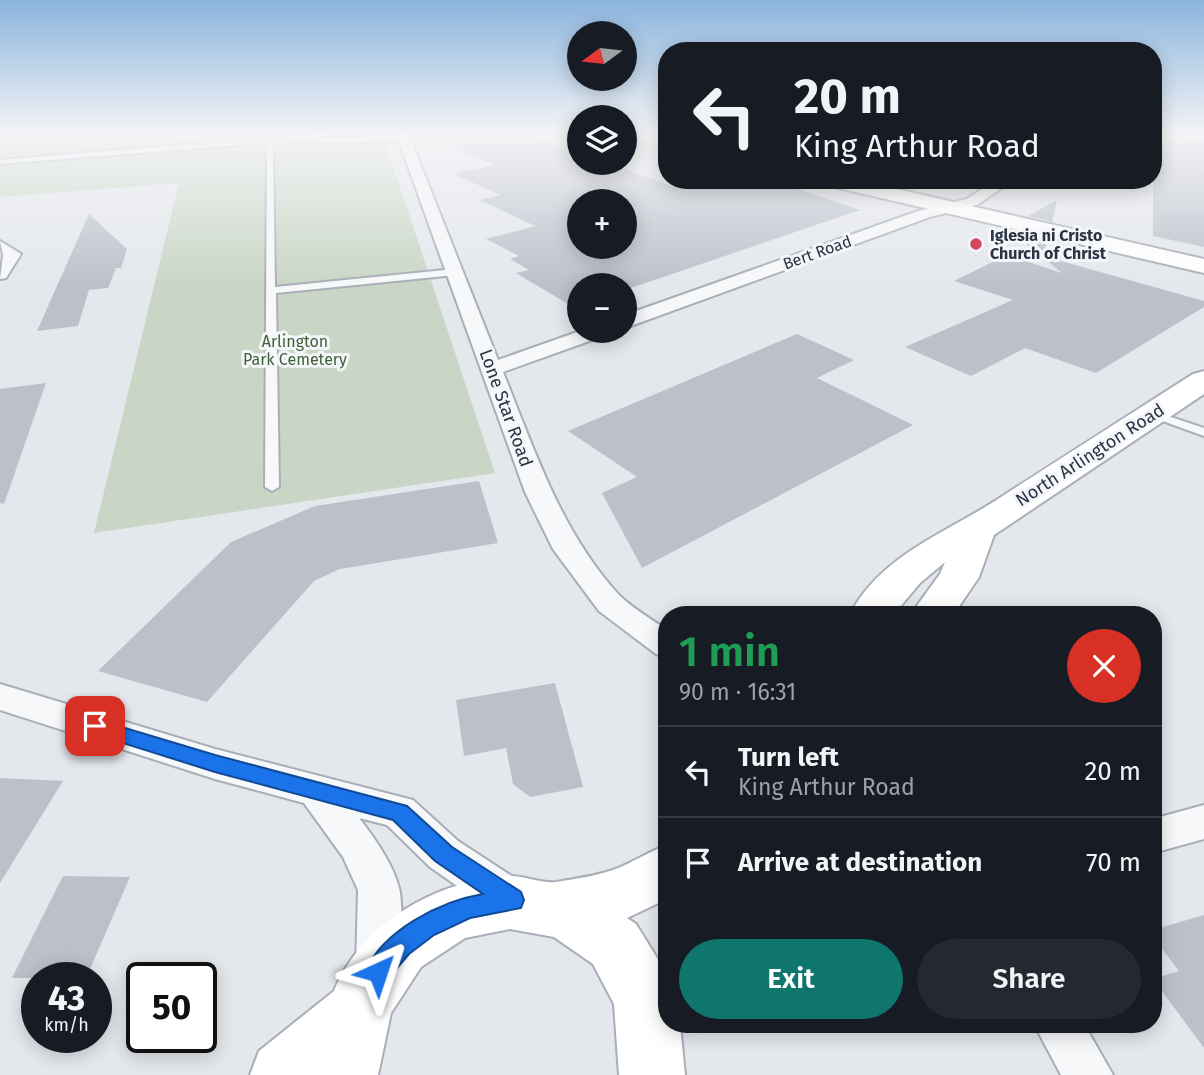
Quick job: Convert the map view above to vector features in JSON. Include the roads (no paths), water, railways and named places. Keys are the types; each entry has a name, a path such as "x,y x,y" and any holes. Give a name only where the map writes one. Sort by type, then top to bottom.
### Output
{"main road":[{"path":"868,189 1204,266"},
{"name":"North Arlington Road","path":"878,606 911,566 939,546 977,529 1204,380"},
{"path":"938,606 959,577 977,529"},
{"path":"853,606 894,556 939,546"},
{"path":"283,1075 367,993 401,946 426,927 453,912 483,903 535,904 622,894 658,875"},
{"path":"535,904 584,919 607,937 626,958 641,985 658,997"},
{"path":"345,1075 346,1048 367,993"},
{"path":"652,1075 658,1008"}],"street":[{"name":"Lone Star Road","path":"421,183 538,492 567,549 610,604 658,639"},
{"name":"Bert Road","path":"637,317 924,214 972,202 992,189"},
{"path":"0,246 12,254 0,274"},
{"path":"492,369 567,342"},
{"path":"0,697 215,764 400,813 443,854 535,904"},
{"path":"317,791 357,845 379,889 367,993"},
{"path":"1162,834 1204,822"},
{"path":"1063,1033 1089,1075"}],"lane":[{"path":"271,183 272,487"},
{"path":"273,290 454,272"},
{"path":"1153,414 1204,432"}],"place":[{"name":"Iglesia ni Cristo Church of Christ","path":"976,244"}],"park label":[{"name":"Arlington Park Cemetery","path":"295,350"}]}
